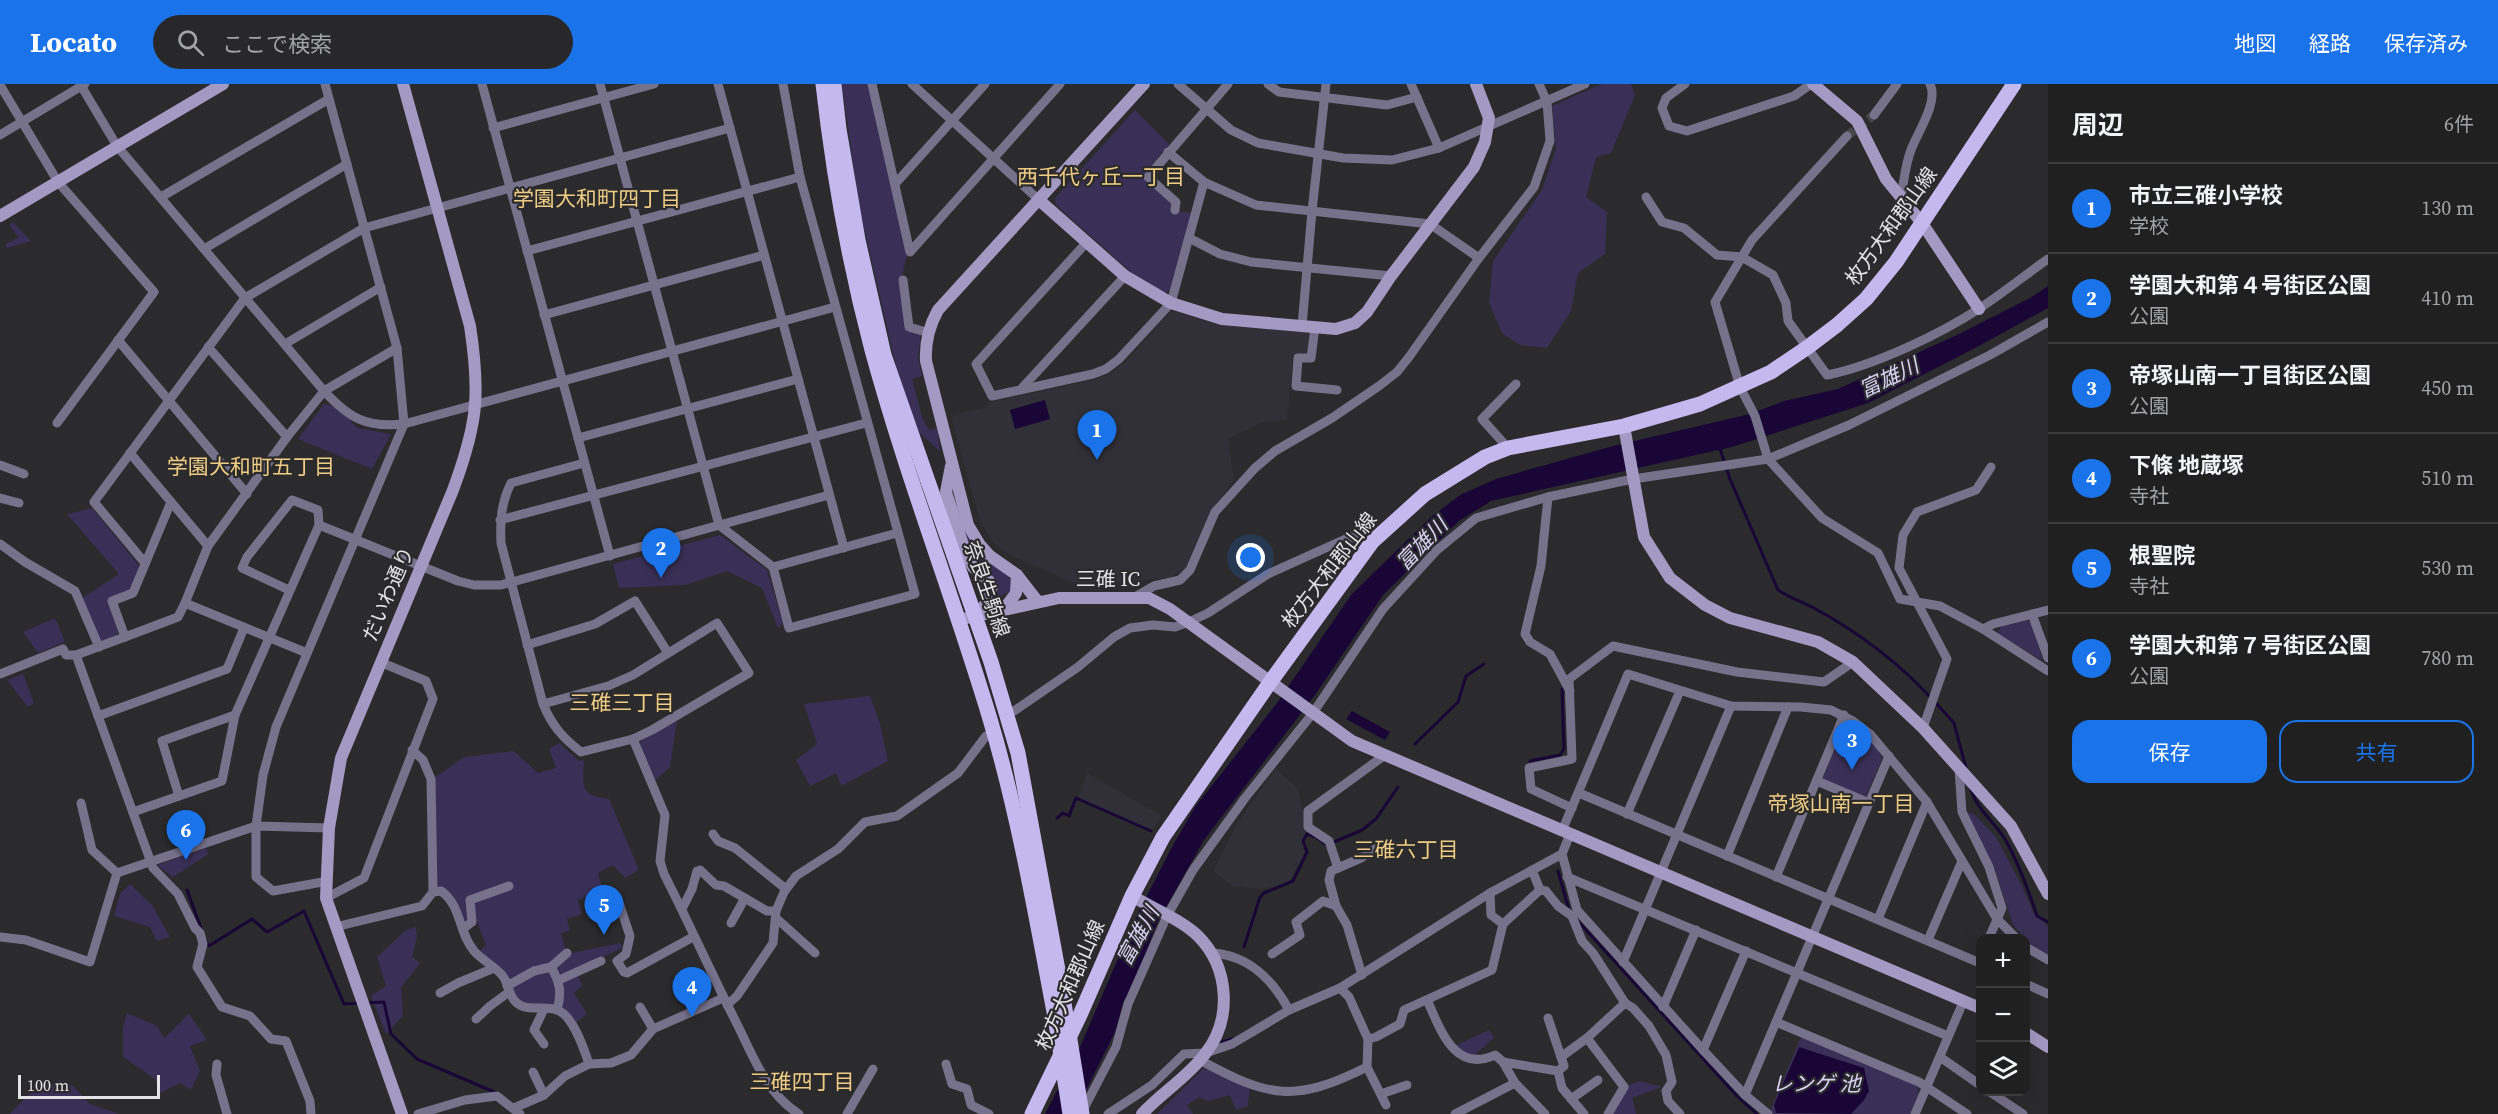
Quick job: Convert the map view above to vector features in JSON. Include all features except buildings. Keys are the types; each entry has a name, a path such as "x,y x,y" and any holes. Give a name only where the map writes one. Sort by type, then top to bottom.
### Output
{"main road":[{"name":"奈良生駒線","path":"823,84 845,239 872,350 922,516 958,620 1006,776 1024,851 1055,1017 1070,1114"},
{"name":"奈良生駒線","path":"834,84 839,129 858,240 884,355 974,616 1018,753 1063,997 1081,1114"},
{"name":"枚方大和郡山線","path":"1032,1114 1138,899 1163,837 1277,685 1372,542 1425,494 1462,470 1508,448 1624,426 1700,404 1771,372 1838,325 1866,299 1896,262 2014,84"}],"street":[{"path":"0,216 223,84"},
{"path":"325,84 397,348 404,424 276,726 263,775 256,826 256,877 273,891 328,881"},
{"name":"だいわ通り","path":"402,1114 326,898 329,828 341,758 461,467 475,405 474,359 470,326 404,84"},
{"path":"482,84 610,556"},
{"path":"600,84 719,525 773,567 789,628 915,594 800,177 783,84"},
{"path":"494,128 654,84"},
{"path":"718,84 844,548"},
{"path":"872,84 910,252 1060,84"},
{"path":"912,84 1125,276 1171,303 1222,319 1336,329 1355,323 1367,312 1391,276 1474,167 1485,142 1488,127 1486,111 1476,84"},
{"path":"895,184 985,84"},
{"path":"1038,602 1017,575 990,556 980,545 968,525 926,361 926,346 938,310 1144,84"},
{"path":"1178,84 1231,130 1258,144 1343,158 1392,160 1439,148 1585,84"},
{"path":"1175,210 1176,202 1148,177 1228,84"},
{"path":"1268,84 1279,92 1387,105 1417,97"},
{"path":"1302,326 1306,267 1326,84"},
{"path":"1411,84 1439,148"},
{"path":"1135,597 1154,586 1180,580 1190,570 1215,512 1255,468 1275,451 1332,418 1396,372 1534,187 1550,141 1546,102 1539,84"},
{"path":"1685,84 1666,98 1662,108 1670,126 1687,131 1794,96 1812,84 1857,121 1886,178 1922,223 1979,309"},
{"path":"1874,115 1897,84"},
{"path":"1901,197 1910,151 1928,113 1933,89 1930,84"},
{"path":"0,85 58,182 154,292 57,423"},
{"path":"0,135 82,85 117,146 324,391 340,408 357,420 384,426 404,424 836,307"},
{"path":"161,197 329,99"},
{"path":"145,563 94,502 245,298 364,228 730,128"},
{"path":"1847,136 1752,240 1715,302 1740,387 1755,416 1767,455 1822,518 1878,553 1900,599 1940,606 1983,629 2048,671"},
{"path":"1168,152 1204,182 1256,205 1430,224 1479,258"},
{"path":"204,249 347,164"},
{"path":"527,251 800,177"},
{"path":"1086,243 976,364 992,396 1093,374 1106,369 1119,359 1171,303 1204,182"},
{"path":"1646,197 1662,222 1684,228 1717,255 1742,257 1773,275 1786,303 1788,321 1827,375 1882,357 1979,309 2048,259"},
{"path":"1189,238 1221,254 1251,262 1391,276"},
{"path":"544,315 764,255"},
{"path":"1023,388 1125,276"},
{"path":"903,280 909,327 929,333"},
{"path":"285,344 381,287"},
{"path":"1081,1114 1116,1047 1128,1004 1165,914 1193,870 1312,712 1383,609 1437,550 1476,518 1632,474 1767,455 1849,425 1990,355 2048,322"},
{"path":"1315,327 1311,358 1298,358 1296,386 1337,390"},
{"path":"118,340 247,494"},
{"path":"208,347 286,437"},
{"path":"0,674 63,649 66,655 76,655 178,617 208,546 286,437 324,391 397,348"},
{"path":"578,438 798,379"},
{"path":"1508,448 1482,418 1516,384"},
{"path":"500,520 866,423"},
{"path":"1624,426 1644,537 1670,578 1705,605 1730,618 1818,642 1853,662 1923,728 2011,826 2048,894"},
{"path":"130,453 208,546"},
{"path":"543,704 608,686 633,675 717,622 749,673 633,739 581,752 560,736 549,720 543,704 501,543 500,520 505,496 512,483 585,463"},
{"path":"0,465 24,474"},
{"path":"951,465 946,492 963,544 969,561 992,586 988,602 974,616"},
{"path":"1923,728 1947,659 1899,568 1903,535 1917,512 1976,490 1990,467"},
{"path":"319,525 474,585 511,583 829,495"},
{"path":"1548,497 1541,566 1525,633 1530,642 1550,654 1570,691"},
{"path":"0,498 19,503"},
{"path":"133,812 222,781 235,715 319,525 318,510 292,500 247,557 242,568 289,590"},
{"path":"125,637 112,601 134,593 171,502"},
{"path":"773,567 897,533"},
{"path":"1014,711 1078,667 1114,637 1130,628 1175,627 1208,613 1291,562 1323,551 1350,537 1372,542"},
{"path":"0,544 25,562 75,591 99,647"},
{"path":"1004,609 1016,593 1017,575"},
{"name":"三碓 IC","path":"958,620 1059,598 1149,598 1189,622 1352,741 1976,1006"},
{"path":"527,645 595,624 635,601 668,653"},
{"path":"185,603 307,653"},
{"path":"1983,629 2048,610"},
{"path":"2032,614 2048,657"},
{"path":"98,717 227,669 244,628"},
{"path":"1572,808 1531,789 1528,768 1572,759 1569,679 1613,646 1737,672 1824,682 1853,662"},
{"path":"76,655 153,868 178,894 195,928 200,933 203,944 197,967 200,974 222,1007 250,1016 271,1040 286,1041 310,1101 311,1114"},
{"path":"326,898 364,878 433,699 426,681 380,663"},
{"path":"1680,1114 1668,1101 1666,1091 1672,1082 1666,1055 1649,1026 1633,1008 1624,1003 1593,953 1582,941 1562,854 1572,808 1628,674 1731,706 1831,710 1844,715 1870,734 1927,802 1997,919 2011,934"},
{"path":"1627,814 1680,691"},
{"path":"1623,962 1731,706"},
{"path":"1727,856 1788,707"},
{"path":"179,796 162,741 235,715"},
{"path":"1776,877 1844,715"},
{"path":"418,1114 465,1100 497,1096 517,1111 544,1095 565,1076 590,1064 611,1063 631,1055 653,1029 737,996 773,943 776,914 786,889 796,876 838,849 865,822 897,816 958,773 986,736"},
{"path":"633,739 665,815 660,861 693,937 768,1083 787,1107 799,1114"},
{"path":"412,750 423,760 431,779 430,868 433,892"},
{"path":"1338,868 1329,840 1308,827 1308,811 1385,755"},
{"path":"1745,1095 1889,756"},
{"path":"1959,769 1962,812 1989,867 2002,908 1991,934"},
{"path":"1817,781 1869,803"},
{"path":"1579,793 1976,959"},
{"path":"1878,919 1927,802"},
{"path":"81,803 92,850 117,873"},
{"path":"117,873 256,826 329,828"},
{"path":"713,834 718,841 735,848 786,889"},
{"path":"1362,975 1347,925 1336,906 1329,880 1331,872 1380,846"},
{"path":"1203,1056 1232,1044 1289,1010 1340,988 1490,892 1562,854"},
{"path":"1928,940 1962,861"},
{"path":"682,909 698,870 716,885 724,886 776,914 814,953"},
{"path":"1532,870 1540,890"},
{"path":"0,937 26,940 90,962 117,873"},
{"path":"1567,877 1948,1036"},
{"path":"463,928 472,922 470,900 509,886"},
{"path":"1540,890 1546,891 1558,906 1574,913 1623,962 1745,1095 1768,1114"},
{"path":"1368,1039 1400,1024 1404,1010 1492,970 1503,924 1540,890"},
{"path":"335,927 422,906 433,892 441,891 450,897 455,905 473,950 503,976 515,1002 525,1008 557,1010 567,1017 590,1064"},
{"path":"1490,892 1491,915 1503,924"},
{"path":"731,923 745,898"},
{"path":"1138,899 1197,935 1212,953 1223,983 1225,1004 1220,1028 1203,1056 1142,1114"},
{"path":"618,900 630,936 626,954 617,961 624,972 627,973 693,937"},
{"path":"1272,954 1300,935 1296,922 1323,901 1336,906"},
{"path":"1663,1007 1696,930"},
{"path":"2030,950 2048,960"},
{"path":"1703,1050 1746,951"},
{"path":"476,1019 508,989 534,971 551,967 567,952"},
{"path":"1212,953 1221,953 1251,965 1278,990 1289,1010"},
{"path":"559,980 602,961"},
{"path":"551,967 559,980 561,995 557,1010"},
{"path":"440,993 458,982 494,968"},
{"path":"2030,986 2048,994"},
{"path":"1340,988 1348,997 1368,1039 1367,1067 1386,1105"},
{"path":"1427,999 1453,1051 1462,1056 1480,1060 1495,1055 1503,1062 1515,1083 1545,1114"},
{"path":"1915,1114 1964,1000"},
{"path":"1561,1057 1587,1038 1624,1003"},
{"path":"640,1007 653,1029"},
{"path":"544,1009 534,1030 544,1044"},
{"path":"1503,1062 1558,1071 1564,1066 1548,1018"},
{"path":"1776,1022 1927,1086 1968,1114"},
{"path":"2030,1036 2048,1047"},
{"path":"1587,1038 1624,1087 1608,1114"},
{"path":"1108,1114 1152,1085 1184,1054 1203,1056 1252,1086 1278,1092 1303,1092 1367,1067"},
{"path":"1940,1057 1976,1082"},
{"path":"217,1064 216,1075 227,1114"},
{"path":"946,1064 952,1084 967,1089 971,1105 989,1114"},
{"path":"847,1114 873,1069"},
{"path":"1558,1071 1562,1088 1584,1114"},
{"path":"533,1072 544,1095"},
{"path":"1571,1099 1598,1080"},
{"path":"1455,1114 1515,1083"},
{"path":"1381,1094 1407,1085"},
{"path":"1996,1096 2023,1114"}],"shaded area":[{"path":"842,84 868,84 907,255 901,280 906,329 921,333 918,358 922,376 912,379 922,417 929,430 937,428 940,451 915,429 896,366 859,206"},
{"path":"1602,84 1631,84 1635,95 1611,153 1596,157 1586,197 1607,212 1605,254 1578,273 1571,311 1547,348 1520,345 1502,333 1489,303 1493,261 1542,190 1556,149 1552,106"},
{"path":"1135,110 1169,144 1142,177 1172,204 1172,210 1191,213 1171,291 1164,292 1131,272 1056,205 1055,198"},
{"path":"13,222 31,241 7,248 5,244 19,238 9,225"},
{"path":"1170,312 1237,327 1309,331 1307,355 1293,355 1287,420 1263,422 1228,439 1234,480 1211,511 1186,568 1171,577 1076,584 1008,554 994,543 981,524 951,416 986,407 990,402 1094,380 1111,373 1127,360"},
{"path":"324,404 340,408 357,428 391,434 372,469 298,439"},
{"path":"952,492 963,524 1012,581 1011,591 996,599 998,592 996,579 973,559 950,493"},
{"path":"92,508 140,567 131,589 108,601 118,632 116,636 102,641 98,639 81,599 119,574 67,514"},
{"path":"720,535 767,570 783,623 778,628 762,588 727,571 685,585 619,588 613,564"},
{"path":"55,618 65,642 38,653 23,632"},
{"path":"2027,620 2032,624 2043,661 1997,633 2002,626"},
{"path":"23,674 34,703 28,707 7,680"},
{"path":"870,696 880,724 888,761 841,786 836,773 810,786 796,760 817,744 804,704"},
{"path":"677,721 670,767 653,782 639,747 642,739"},
{"path":"1852,726 1874,744 1882,759 1865,798 1822,780 1843,728"},
{"path":"559,743 579,761 584,760 584,783 588,792 609,799 639,870 625,878 613,865 598,873 603,891 578,900 582,914 567,919 570,931 561,933 567,954 621,943 622,948 576,970 582,986 574,993 587,1014 573,1025 568,1016 522,1003 478,952 486,945 475,917 464,924 457,905 434,889 434,778 464,757 514,751 538,773 556,768 549,749"},
{"path":"1276,769 1298,789 1306,824 1304,855 1287,885 1258,889 1232,886 1213,871 1238,822"},
{"path":"1087,773 1161,815 1152,830 1078,798"},
{"path":"1966,812 1974,814 1996,837 2034,914 2048,926 2048,955 2030,944 2030,934 2021,934 2013,925 1994,867"},
{"path":"206,848 208,854 173,877 157,865"},
{"path":"130,884 152,905 170,937 157,941 150,927 114,916 120,894"},
{"path":"416,927 417,937 412,957 420,963 401,988 403,1016 386,1034 371,996 386,986 377,957 406,930"},
{"path":"127,1013 157,1026 164,1038 189,1014 207,1040 190,1046 200,1071 191,1090 180,1083 160,1093 155,1079 123,1057 123,1027"},
{"path":"1489,1030 1494,1038 1473,1056 1463,1054 1455,1046"},
{"name":"レンゲ 池","path":"1801,1037 1917,1085 1919,1093 1910,1114 1773,1114 1770,1111"},
{"path":"1208,1067 1250,1086 1248,1106 1236,1110 1230,1095 1208,1101 1199,1097 1187,1105 1193,1114 1157,1114 1204,1068"},
{"path":"60,1080 73,1086 90,1104 119,1114 10,1114 29,1094"},
{"path":"1640,1081 1661,1087 1632,1098 1636,1114 1612,1114 1626,1086"}],"water":[{"name":"富雄川","path":"2048,286 2048,308 1868,403 1732,447 1491,501 1459,521 1383,595 1315,695 1204,840 1157,923 1133,987 1124,1000 1115,1032 1074,1114 1045,1114 1080,1047 1136,917 1195,807 1277,703 1351,595 1430,518 1460,495 1496,479 1613,446 1750,414 1784,401 1838,389 1959,334 2030,298"},
{"path":"1045,400 1050,419 1015,429 1010,410"},
{"path":"1352,711 1390,732 1385,740 1346,719"},
{"name":"レンゲ 池","path":"1799,1047 1864,1068 1869,1091 1851,1114 1776,1113 1774,1105"}],"waterway":[{"path":"1719,446 1730,479 1778,590 1814,608 1861,637 1905,672 1931,698"},
{"path":"1415,744 1458,702 1466,676 1484,664"},
{"path":"1530,761 1560,755 1564,749 1562,689"},
{"path":"1935,702 1954,723 1966,768"},
{"path":"1244,947 1260,897 1264,893 1293,881 1307,852 1303,841 1307,834 1327,845 1362,830 1376,819 1398,787"},
{"path":"1971,789 1973,796 2010,848 2037,916 2048,922"},
{"path":"1057,818 1063,813 1069,816 1076,798 1151,831"},
{"path":"1558,871 1569,910"},
{"path":"187,890 202,931"},
{"path":"205,940 209,946 252,919 267,932 304,911 344,1004 359,1003"},
{"path":"1577,920 1737,1096 1757,1114"},
{"path":"366,1003 384,1002 391,1034 417,1059 499,1094"},
{"path":"1222,1042 1232,1039"}],"tunnel":[{"path":"1847,136 1874,115"}],"place":[{"name":"市立三碓小学校","path":"1097,460"},
{"name":"学園大和第４号街区公園","path":"661,578"},
{"name":"帝塚山南一丁目街区公園","path":"1852,770"},
{"name":"学園大和第７号街区公園","path":"186,860"},
{"name":"根聖院","path":"604,935"},
{"name":"下條 地蔵塚","path":"692,1017"}],"district":[{"name":"西千代ヶ丘一丁目","path":"1101,177"},
{"name":"学園大和町四丁目","path":"597,199"},
{"name":"学園大和町五丁目","path":"251,467"},
{"name":"三碓三丁目","path":"622,703"},
{"name":"帝塚山南一丁目","path":"1841,804"},
{"name":"三碓六丁目","path":"1406,850"},
{"name":"三碓四丁目","path":"802,1082"}]}
